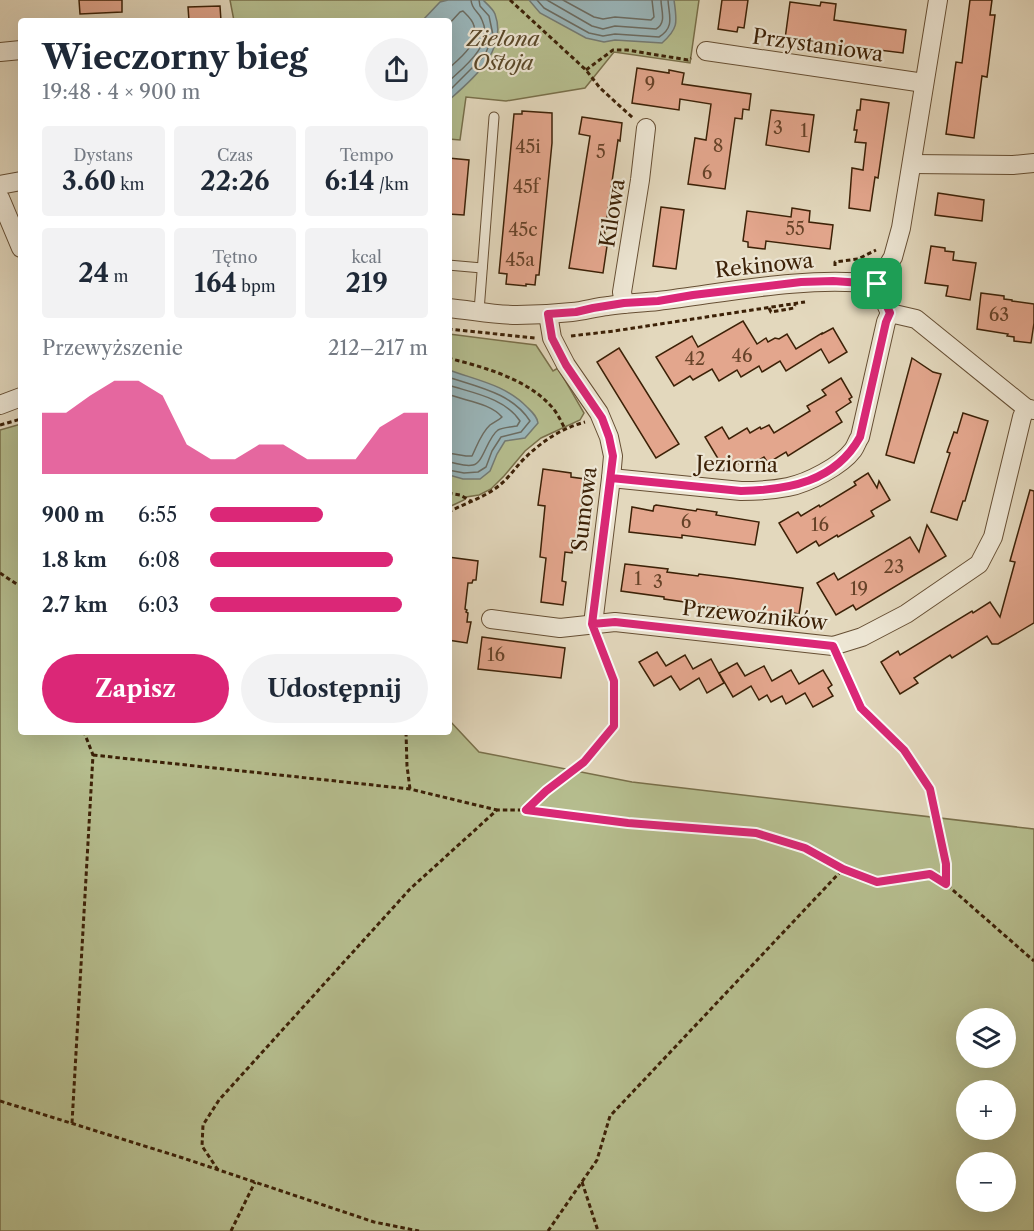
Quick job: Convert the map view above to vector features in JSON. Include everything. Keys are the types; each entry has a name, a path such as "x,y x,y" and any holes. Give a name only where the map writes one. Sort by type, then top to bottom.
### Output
{"street":[{"path":"938,0 901,228 893,257 877,284 890,313 916,319 1030,409"},
{"path":"0,52 18,50"},
{"name":"Przystaniowa","path":"706,51 924,83"},
{"name":"Kilowa","path":"624,303 622,292 646,128"},
{"path":"912,164 1034,164"},
{"path":"0,185 18,182"},
{"path":"0,198 18,241"},
{"name":"Rekinowa","path":"452,308 515,315 548,314 801,282 833,281 877,284"},
{"name":"Jeziorna","path":"611,478 751,491 789,487 826,472 852,451 860,437 890,313"},
{"name":"Sumowa","path":"548,314 552,338 566,365 602,418 613,456 592,624"},
{"path":"0,405 18,398"},
{"name":"Przewoźników","path":"592,624 615,622 833,646 862,637 906,614 979,564 993,537 1022,417 1030,409"},
{"path":"491,619 560,628 592,624"}],"lane":[{"path":"479,311 494,117"},
{"path":"452,266 482,268"}],"path":[{"path":"510,0 586,70 600,88 646,128"},
{"path":"586,70 613,50 627,50 688,60 706,51"},
{"path":"835,262 858,259 875,250 895,250"},
{"path":"452,329 552,338 814,301"},
{"path":"452,359 479,366 522,384 550,404 566,429 531,451 493,491 452,510"},
{"path":"452,494 471,501"},
{"path":"0,573 18,585"},
{"path":"526,810 546,791 584,762 614,726 614,681 592,624"},
{"path":"833,646 861,708 904,750 930,789 946,864 946,884"},
{"path":"72,1123 93,755 85,735"},
{"path":"405,735 410,789"},
{"path":"93,755 410,789 497,810 526,810 628,823 756,833 805,848 843,869 877,882 930,874 946,884 1034,961"},
{"path":"218,1170 202,1146 202,1125 219,1100 410,889 497,810"},
{"path":"548,1231 597,1160 610,1116 843,869"},
{"path":"0,1101 374,1222 419,1231"},
{"path":"231,1231 255,1182"},
{"path":"582,1182 598,1231"}],"green space":[{"name":"Zielona Ostoja","path":"230,0 699,0 690,63 614,52 585,88 506,101 466,97 460,140 452,139 452,18 233,18"},
{"path":"452,334 536,345 553,371 558,368 584,413 580,420 541,438 525,451 491,489 479,495 466,497 452,506"},
{"path":"18,425 18,735 452,735 452,723 479,752 632,782 1034,829 1034,1231 0,1231 0,430"}],"water":[{"path":"483,0 494,12 498,27 497,40 486,63 452,97 452,18 425,18 440,2"},
{"path":"529,0 674,0 676,24 662,43 615,40 604,42 586,38 540,13"},
{"path":"452,371 510,393 534,414 538,423 525,438 505,441 490,471 480,479 463,479 452,476"}],"building":[{"path":"79,0 122,0 122,12 80,14"},
{"path":"722,0 748,0 744,28 738,27 737,32 718,29"},
{"path":"970,0 992,0 990,15 995,15 987,77 982,76 974,138 946,134 956,62 962,63"},
{"path":"790,2 820,6 821,2 836,4 834,20 906,30 903,53 831,44 830,47 813,45 813,43 785,39"},
{"path":"220,6 221,18 189,18 188,7"},
{"path":"637,68 684,73 682,84 751,94 749,110 743,109 742,119 735,118 725,189 688,184 695,138 706,140 711,104 680,99 679,110 632,103"},
{"path":"861,99 889,103 878,178 875,177 870,211 849,208 852,168 863,170 866,143 855,142 857,130 854,130"},
{"path":"771,110 814,115 809,152 766,145"},
{"path":"522,111 552,113 552,143 539,275 536,275 535,285 526,284 526,286 506,284 507,274 499,273 514,114 522,114"},
{"path":"582,117 622,123 603,245 607,246 603,273 569,268 590,136 579,134"},
{"path":"452,158 469,160 464,215 452,214"},
{"path":"938,193 984,200 982,221 935,215"},
{"path":"661,207 684,210 676,269 653,266"},
{"path":"792,208 810,211 809,222 833,225 830,249 766,241 765,249 748,247 748,242 743,241 747,211 791,217"},
{"path":"931,246 954,252 953,260 976,263 970,300 946,296 948,286 925,283"},
{"path":"981,293 1034,304 1031,343 1014,341 1014,337 1007,336 1008,334 977,329"},
{"path":"743,321 757,344 766,338 768,342 787,334 796,349 833,328 847,352 829,363 821,349 786,371 780,361 762,372 759,366 741,377 737,370 719,381 712,369 693,380 690,376 674,386 656,357 692,336 698,347"},
{"path":"619,348 679,444 656,458 597,362"},
{"path":"912,358 933,372 941,374 914,463 886,455"},
{"path":"841,378 852,397 849,399 851,402 836,412 842,422 788,456 786,452 768,463 764,457 746,467 744,464 720,462 705,437 722,427 729,439 747,428 750,433 769,425 774,433 810,411 807,406 826,395 822,390"},
{"path":"963,413 988,421 965,501 963,501 957,520 931,512 950,453 947,452 954,432 957,433"},
{"path":"543,469 571,473 571,477 585,479 577,544 573,544 572,553 565,552 562,581 566,582 563,605 541,602 546,558 540,557 545,506 538,505"},
{"path":"868,473 877,488 879,481 890,500 871,511 874,516 838,537 837,535 819,546 816,541 797,553 779,523 798,512 801,516 819,505 820,507 856,485 854,482"},
{"path":"1030,490 1034,491 1034,623 998,644 992,644 987,636 952,658 950,655 914,678 918,683 900,694 881,662 898,651 900,655 990,602 1000,617 1015,562 1010,561"},
{"path":"656,505 717,512 716,515 759,522 755,545 682,535 682,538 629,532 632,507 653,511"},
{"path":"927,525 946,556 856,610 853,605 836,615 817,583 834,573 838,580 910,537 919,552"},
{"path":"452,558 478,561 476,580 468,583 465,609 468,613 467,622 471,622 467,643 452,641"},
{"path":"625,564 668,569 667,572 803,588 799,614 788,612 788,614 783,613 783,616 621,591"},
{"path":"482,637 565,648 561,678 478,669"},
{"path":"657,652 666,666 685,655 693,669 711,659 724,683 707,693 699,678 680,690 671,676 654,686 639,662"},
{"path":"737,663 745,676 764,666 772,681 791,670 799,684 823,670 832,685 828,688 833,696 813,707 805,693 786,704 782,696 771,702 767,695 759,700 751,686 733,697 719,673"}],"route":[{"path":"877,284 833,281 801,282 548,314 552,338 566,365 602,418 613,456 592,624 615,622 833,646 861,708 904,750 930,789 946,864 946,884 930,874 877,882 843,869 805,848 756,833 628,823 526,810 546,791 584,762 614,726 614,681 592,624 611,478 741,491 789,487 826,472 852,451 860,437 890,313 877,284"}]}
